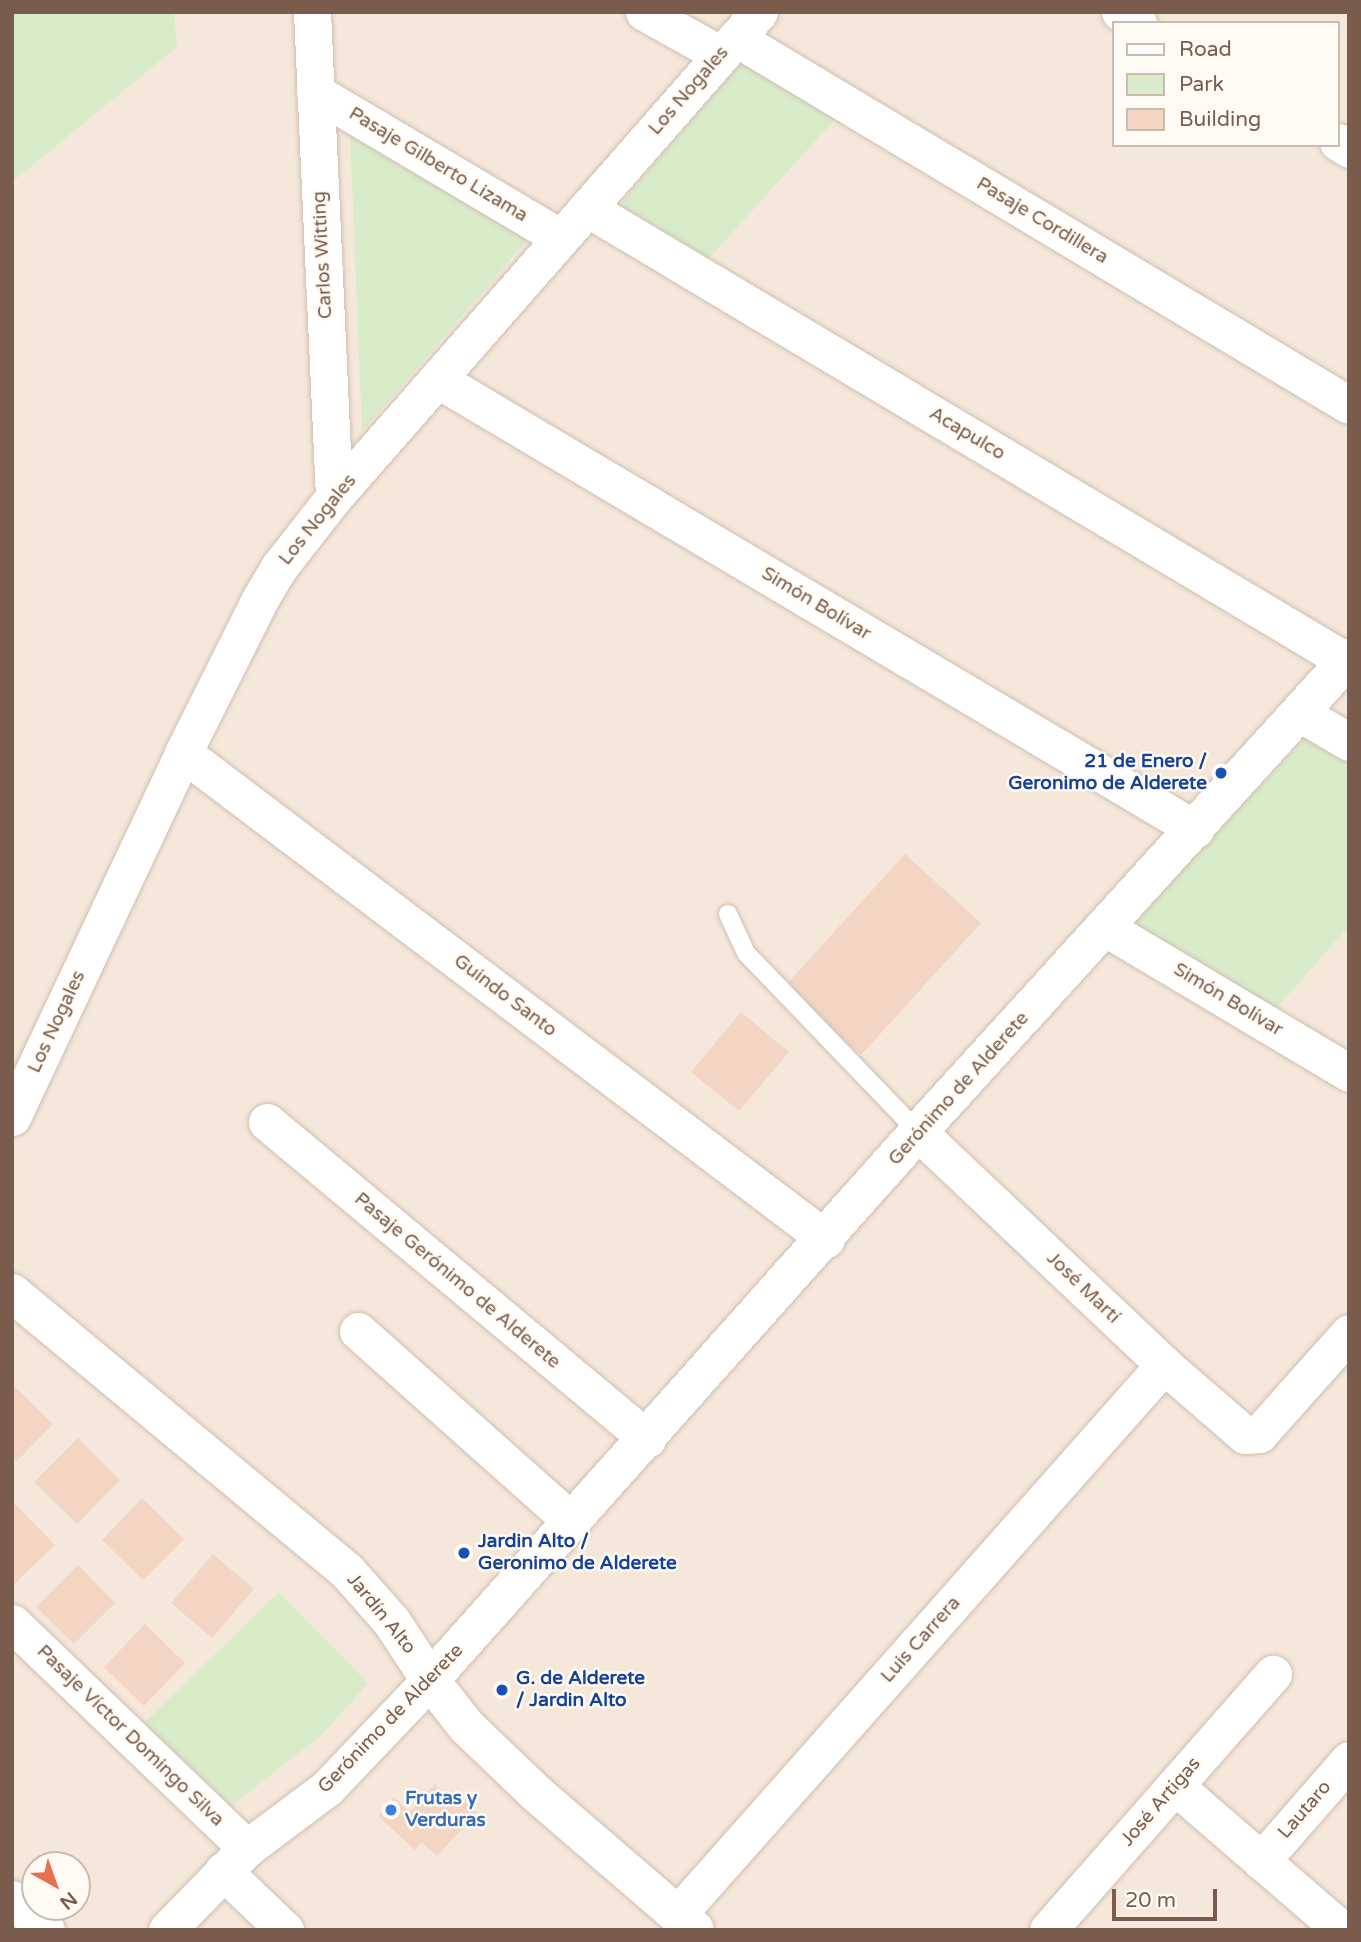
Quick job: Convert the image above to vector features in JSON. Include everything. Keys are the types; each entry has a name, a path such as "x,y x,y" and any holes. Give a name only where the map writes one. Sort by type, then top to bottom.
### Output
{"street":[{"name":"Carlos Witting","path":"312,12 334,497"},
{"name":"Pasaje Cordillera","path":"644,12 738,35 1349,404"},
{"name":"Los Nogales","path":"13,1115 183,753 260,599 280,566 334,497 738,35"},
{"name":"Pasaje Gilberto Lizama","path":"316,92 561,238"},
{"name":"Acapulco","path":"587,208 1347,660"},
{"name":"Simón Bolívar","path":"437,379 1195,829"},
{"name":"Gerónimo de Alderete","path":"167,1930 235,1860 327,1788 430,1680 826,1239 918,1132 1107,928 1347,660"},
{"path":"1300,713 1349,742"},
{"name":"Guindo Santo","path":"183,753 826,1239"},
{"name":"Simón Bolívar","path":"1107,928 1349,1073"},
{"name":"Pasaje Gerónimo de Alderete","path":"267,1122 647,1439"},
{"name":"José Martí","path":"918,1132 1164,1366 1238,1430 1252,1436 1265,1429 1349,1333"},
{"name":"Jardín Alto","path":"12,1293 347,1571 392,1622 430,1680 486,1747 686,1923"},
{"path":"358,1331 572,1522"},
{"name":"Luis Carrera","path":"686,1923 1164,1366"},
{"name":"Pasaje Víctor Domingo Silva","path":"12,1623 235,1860 285,1930"},
{"name":"José Artigas","path":"1048,1930 1273,1674"},
{"name":"Lautaro","path":"1261,1861 1349,1760"},
{"path":"1175,1786 1342,1930"},
{"path":"12,1899 46,1930"}],"lane":[{"path":"728,915 746,953 918,1132"}],"shaded area":[{"path":"12,12 1349,12 1349,1930 12,1930"}],"green space":[{"path":"12,12 174,12 177,47 12,182"},
{"path":"747,54 837,117 703,265 618,207"},
{"path":"350,133 527,240 362,432"},
{"path":"1306,739 1349,763 1349,926 1274,1011 1129,922"},
{"path":"279,1592 368,1683 323,1734 222,1813 137,1730"}],"building":[{"path":"905,854 981,923 861,1055 785,986"},
{"path":"741,1012 789,1052 739,1111 691,1072"},
{"path":"12,1384 53,1424 17,1461 12,1456"},
{"path":"78,1438 120,1480 77,1524 34,1482"},
{"path":"142,1498 184,1539 143,1580 102,1540"},
{"path":"14,1503 55,1545 12,1586 12,1504"},
{"path":"213,1554 254,1589 212,1638 171,1603"},
{"path":"78,1565 115,1603 74,1644 36,1607"},
{"path":"145,1624 185,1663 144,1706 104,1667"},
{"path":"435,1784 448,1796 452,1791 477,1813 437,1856 421,1842 415,1850 378,1816 394,1798 410,1812"}],"place":[{"name":"21 de Enero / Geronimo de Alderete","path":"1221,773"},
{"name":"Jardin Alto / Geronimo de Alderete","path":"464,1553"},
{"name":"G. de Alderete / Jardin Alto","path":"502,1690"},
{"name":"Frutas y Verduras","path":"391,1810"}]}
